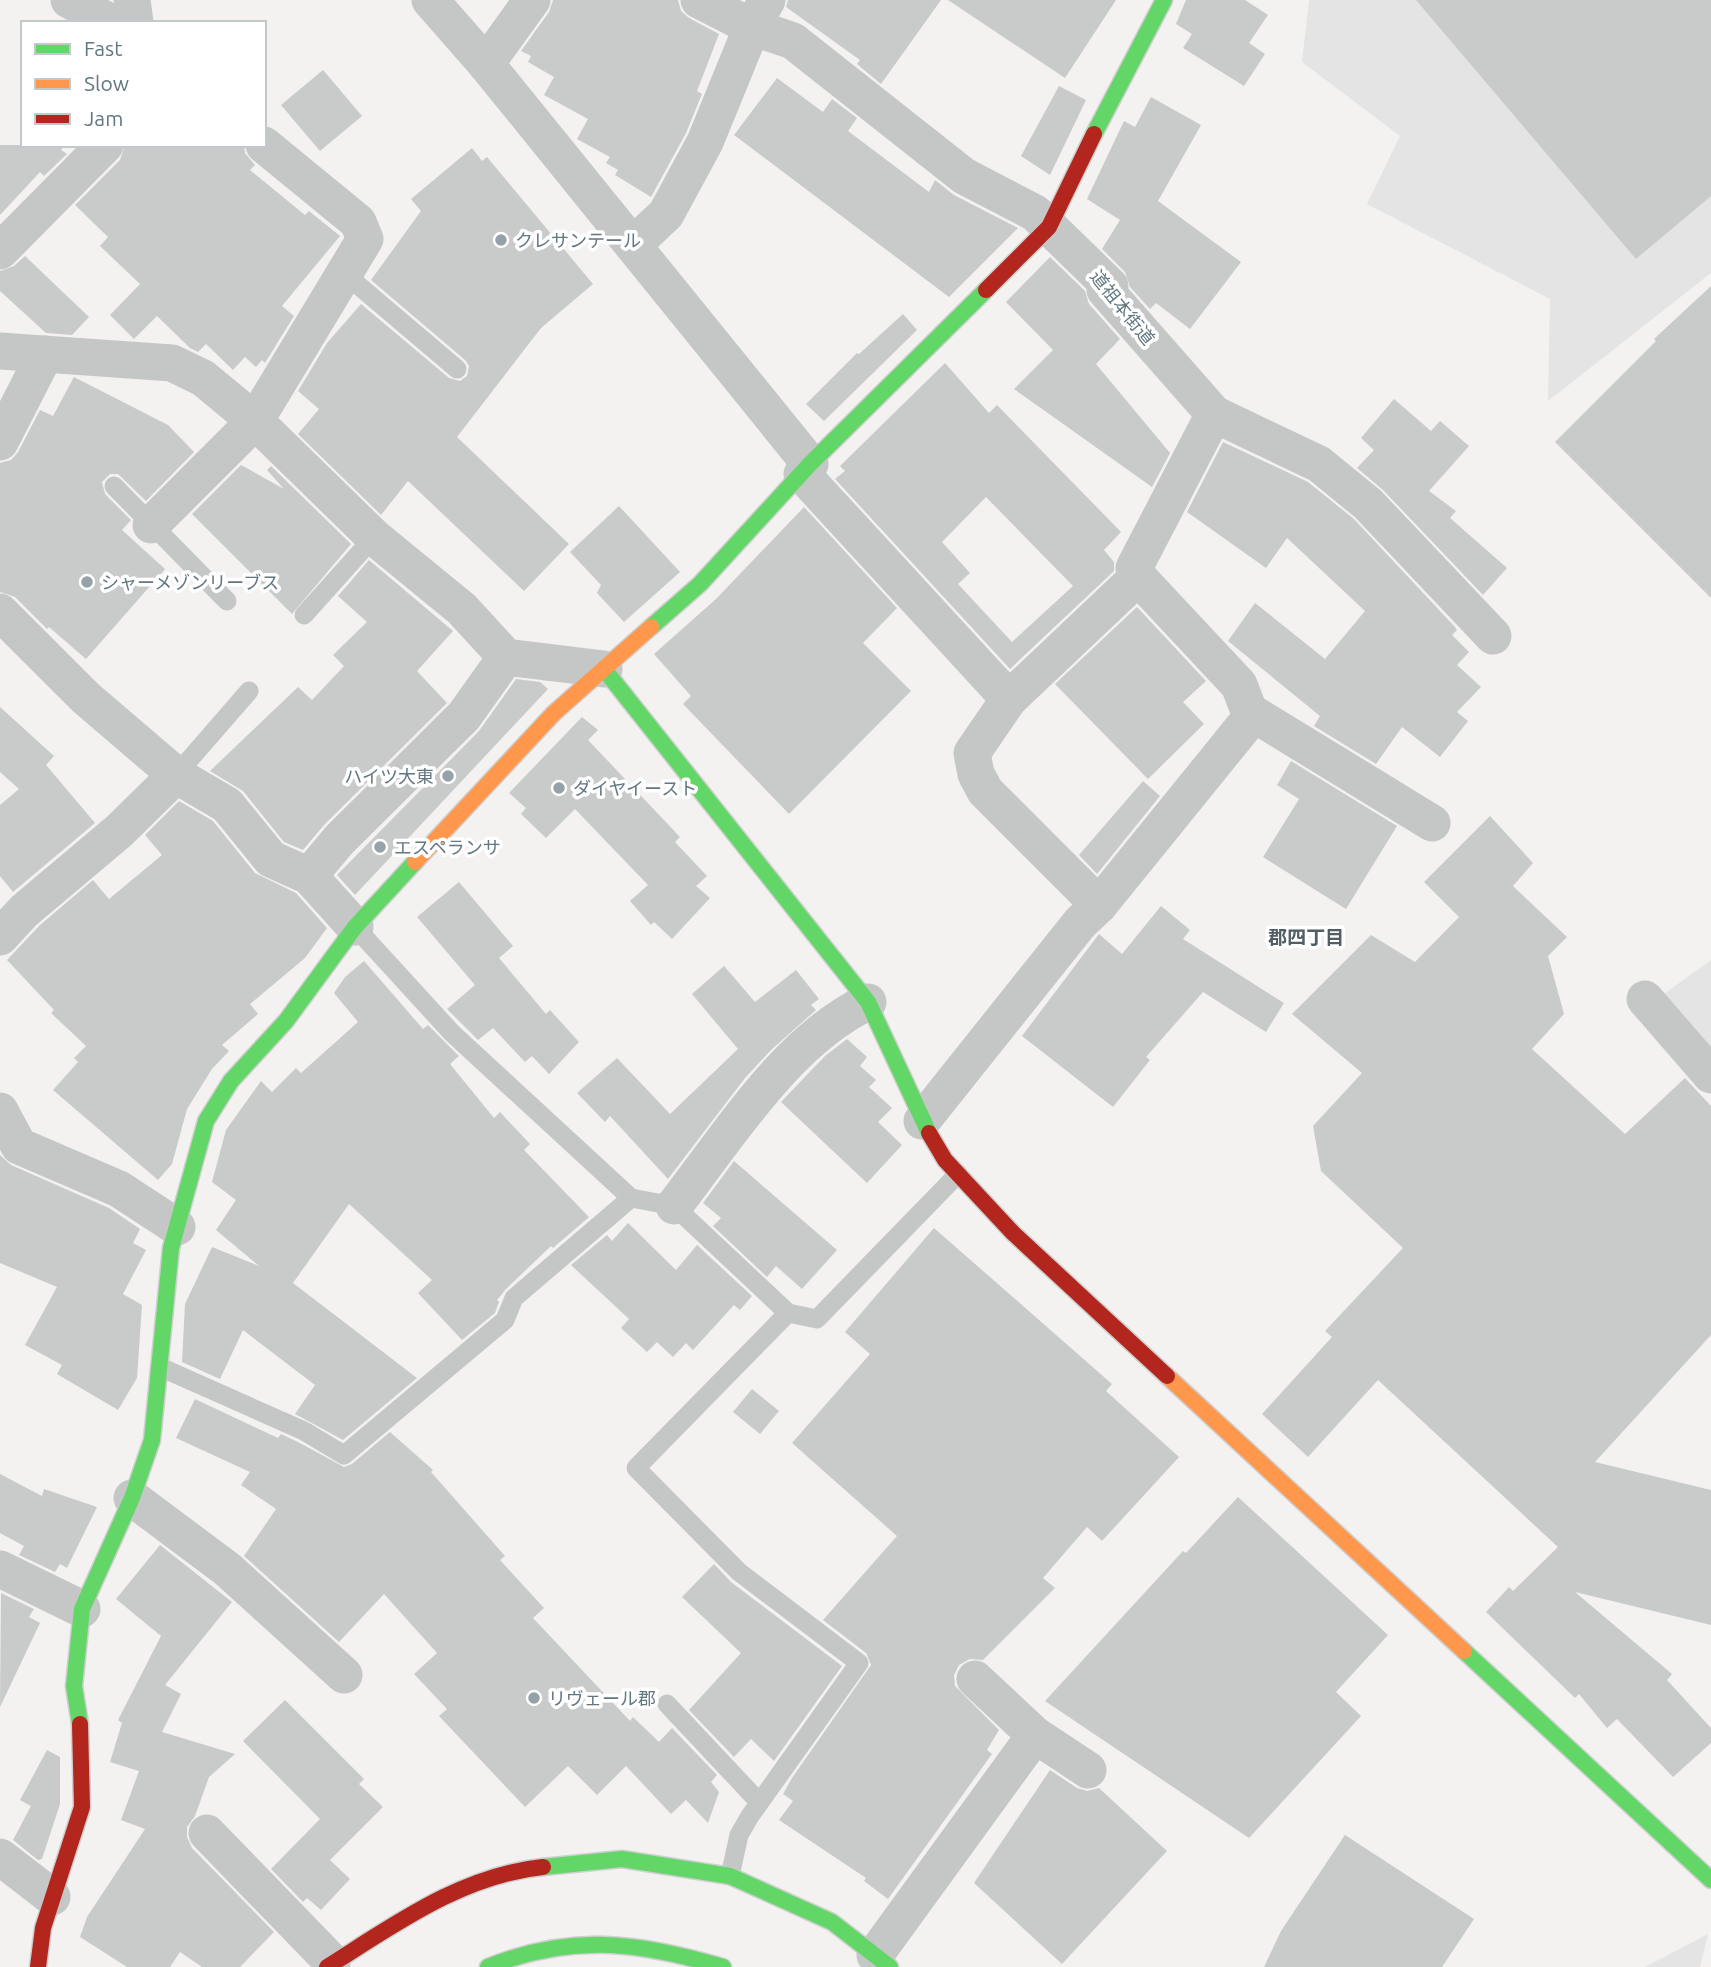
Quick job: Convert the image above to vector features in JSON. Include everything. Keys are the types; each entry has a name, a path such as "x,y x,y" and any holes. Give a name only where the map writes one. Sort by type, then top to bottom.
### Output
{"main road":[{"path":"38,1967 43,1928 82,1807 82,1735 74,1686 82,1609 132,1499 152,1440 164,1296 177,1227 206,1121 231,1081 286,1021 355,927 554,713 701,584 806,469 953,326 1049,227 1104,112 1164,0"},
{"path":"604,669 786,895 868,1002 922,1121 945,1160 1013,1233 1711,1880"},
{"path":"330,1965 430,1903 510,1870 622,1859 730,1876 832,1922 883,1961"},
{"path":"488,1967 509,1957 563,1944 616,1943 672,1951 723,1967"}],"street":[{"path":"69,0 108,21"},
{"path":"132,0 135,21"},
{"path":"430,0 486,64 633,245 806,469 1009,699"},
{"path":"486,64 533,0"},
{"name":"道祖本街道","path":"699,0 759,14 964,176 1035,214 1110,286 1105,290 1214,414 1320,464 1368,504 1493,636"},
{"path":"633,245 666,214 705,142 759,14"},
{"path":"0,251 104,147"},
{"path":"151,525 255,421 365,239 358,222 266,147"},
{"path":"0,351 172,363 203,378 255,421 374,537 462,609 506,657 604,669"},
{"path":"0,443 45,354"},
{"path":"922,1121 1080,923 1099,905 1249,720 1249,711 1239,685 1138,577 1134,568 1214,414"},
{"path":"1099,905 985,791 976,774 972,753 1009,699 1138,577"},
{"path":"0,612 86,698 176,775 227,805 271,859 309,876 355,927"},
{"path":"309,876 339,841 464,716 506,657"},
{"path":"1249,711 1432,822"},
{"path":"0,937 24,911 119,831 176,775"},
{"path":"1645,999 1711,1075"},
{"path":"674,1206 769,1079 847,1012 868,1002"},
{"path":"0,1111 9,1157 119,1189 177,1227"},
{"path":"132,1499 226,1569 344,1675"},
{"path":"0,1569 82,1609"},
{"path":"975,1679 1035,1735 1088,1770"},
{"path":"883,1961 1035,1735"},
{"path":"206,1833 330,1965"},
{"path":"0,1857 52,1897"}],"lane":[{"path":"345,274 457,369"},
{"path":"114,486 227,601"},
{"path":"304,615 374,537"},
{"path":"176,775 250,691"},
{"path":"355,927 452,1033 631,1198 674,1206 788,1313 817,1319 958,1174"},
{"path":"160,1367 304,1431 344,1455 505,1320 514,1298 631,1198"},
{"path":"730,1876 739,1835 759,1802 859,1662 739,1572 636,1468 788,1313"},
{"path":"667,1704 759,1802"}],"shaded area":[{"path":"1309,0 1711,0 1711,273 1548,401 1550,299 1367,204 1400,136 1302,62"},
{"path":"1711,960 1711,1047 1664,994"},
{"path":"1708,1934 1700,1967 1645,1967"}],"building":[{"path":"553,0 678,0 681,11 689,18 719,34 697,91 702,94 686,133 651,197 615,175 618,170 606,163 610,157 577,139 588,119 544,95 554,77 528,62 531,56 521,51 549,12"},
{"path":"788,0 941,0 881,84 857,64 860,60 786,7"},
{"path":"948,0 1116,0 1065,78"},
{"path":"1186,0 1245,0 1268,15 1249,43 1265,54 1244,86 1183,48 1192,34 1176,24"},
{"path":"1416,0 1711,0 1711,196 1636,259"},
{"path":"323,70 362,116 320,151 281,105"},
{"path":"777,78 823,112 832,99 857,118 848,131 929,192 935,180 954,195 1018,228 949,297 734,135"},
{"path":"1059,86 1086,100 1050,175 1021,156"},
{"path":"1151,97 1201,125 1158,201 1241,262 1190,329 1156,303 1150,309 1130,287 1125,272 1102,249 1120,220 1087,199 1124,121 1135,127"},
{"path":"0,145 63,147 61,150 67,154 44,176 40,172 0,215"},
{"path":"124,147 244,147 245,153 255,165 250,170 305,215 309,211 340,236 282,306 294,316 265,363 262,360 256,367 245,357 233,370 206,344 198,352 190,348 157,316 134,339 110,315 140,284 100,246 108,237 75,205 120,160"},
{"path":"472,148 482,161 487,157 593,284 541,328 457,437 569,544 524,591 408,481 381,515 298,434 319,409 298,391 327,343 361,304 449,378 460,381 467,376 469,366 465,360 371,280 421,211 411,199"},
{"path":"25,256 89,317 72,335 46,333 0,291 0,271 14,266"},
{"path":"1050,257 1085,291 1089,304 1120,339 1096,364 1170,453 1152,487 1014,389 1053,350 1006,302"},
{"path":"1711,286 1711,598 1555,442 1656,341 1654,339"},
{"path":"903,314 917,330 824,421 806,404 857,353"},
{"path":"945,363 989,413 997,405 1121,532 1104,550 1114,562 1114,571 1010,669 835,479 845,471 840,466","holes":["986,497 1073,586 1012,642 958,584 970,573 942,542"]},
{"path":"74,377 168,425 194,452 146,501 118,474 110,474 102,482 105,494 131,520 122,530 165,569 86,659 49,627 47,629 15,597 0,592 0,463 11,460 18,452 40,410 53,416"},
{"path":"1394,399 1431,431 1440,421 1469,446 1429,491 1456,511 1450,518 1507,568 1483,595 1383,490 1357,468 1374,450 1361,438"},
{"path":"1223,442 1308,482 1354,519 1455,627 1457,630 1452,635 1469,652 1457,665 1481,687 1457,712 1468,721 1440,757 1402,727 1376,764 1314,726 1320,716 1228,641 1255,603 1325,659 1365,611 1287,538 1266,568 1187,512"},
{"path":"241,465 284,489 267,470 271,466 351,544 292,614 192,514"},
{"path":"619,506 680,572 624,622 597,593 601,585 570,552"},
{"path":"804,507 897,608 863,643 911,691 789,814 683,704 691,696 654,654 716,599"},
{"path":"369,560 453,631 417,671 447,703 324,825 303,850 284,842 243,791 210,771 298,687 312,700 344,666 333,655 367,622 338,596"},
{"path":"1137,607 1206,681 1183,702 1204,724 1148,779 1055,684"},
{"path":"516,679 540,682 548,689 355,895 337,875 479,731"},
{"path":"0,707 54,756 46,765 95,823 13,892 0,876 0,805 19,789 0,772"},
{"path":"582,717 598,730 588,740 680,837 675,842 707,876 696,886 710,898 672,939 654,922 651,925 630,901 648,885 575,809 546,838 521,814 526,808 509,793"},
{"path":"1291,761 1397,826 1346,909 1263,857 1299,799 1277,785"},
{"path":"1143,781 1160,796 1097,874 1079,855"},
{"path":"179,801 213,821 255,873 296,893 327,928 305,958 250,1004 258,1014 222,1045 229,1051 212,1069 187,1109 172,1164 158,1180 53,1090 78,1062 74,1058 86,1046 51,1013 54,1010 7,960 40,925 93,880 109,899 162,855 145,835"},
{"path":"1490,816 1533,863 1513,886 1567,937 1548,956 1564,1014 1532,1049 1625,1134 1685,1078 1711,1106 1711,1335 1595,1462 1711,1490 1711,1625 1575,1592 1672,1674 1667,1680 1711,1728 1711,1743 1673,1777 1617,1719 1607,1728 1579,1694 1575,1698 1486,1612 1509,1587 1513,1591 1558,1547 1378,1380 1308,1457 1262,1414 1332,1337 1325,1331 1403,1248 1321,1171 1313,1126 1362,1073 1292,1014 1371,935 1415,962 1459,917 1424,882"},
{"path":"459,882 513,946 499,958 546,1014 550,1010 579,1042 549,1074 532,1056 525,1062 493,1028 478,1040 447,1009 475,985 417,917"},
{"path":"1161,906 1190,930 1183,939 1284,1003 1266,1032 1203,992 1146,1057 1150,1060 1113,1107 1022,1036 1099,934 1122,954"},
{"path":"364,961 423,1029 428,1025 459,1056 450,1064 494,1118 500,1112 530,1144 524,1150 589,1217 553,1248 551,1246 506,1289 497,1300 499,1302 495,1313 462,1340 418,1293 432,1280 349,1204 293,1283 417,1378 343,1440 295,1414 315,1385 243,1330 220,1379 182,1362 185,1304 212,1247 259,1266 216,1230 236,1200 212,1182 226,1130 261,1081 272,1092 296,1068 301,1073 358,1022 334,993 345,977"},
{"path":"724,966 755,1002 796,970 819,999 811,1005 816,1010 771,1050 745,1078 668,1179 610,1116 605,1122 577,1093 617,1058 670,1114 738,1049 692,994"},
{"path":"847,1039 867,1057 860,1066 876,1080 869,1087 892,1108 878,1122 902,1145 867,1183 781,1102 825,1056"},
{"path":"0,1155 11,1165 109,1208 140,1229 133,1243 146,1250 123,1294 142,1305 137,1378 118,1410 57,1374 62,1365 25,1345 57,1287 0,1263"},
{"path":"734,1161 837,1250 802,1289 776,1266 767,1277 713,1226 721,1218 703,1203"},
{"path":"628,1223 676,1270 697,1245 752,1296 740,1310 734,1305 693,1350 686,1343 673,1357 657,1342 647,1352 621,1328 629,1319 571,1265 607,1235 612,1241"},
{"path":"934,1228 1112,1384 1106,1391 1179,1457 1102,1541 1087,1527 1043,1578 1055,1588 983,1660 970,1659 959,1665 954,1675 955,1686 999,1730 987,1750 992,1754 888,1899 864,1881 866,1878 779,1820 793,1801 783,1794 792,1778 871,1665 866,1653 823,1620 897,1536 792,1443 870,1354 845,1332"},
{"path":"752,1389 779,1411 760,1434 733,1412"},
{"path":"195,1399 278,1438 281,1434 344,1467 352,1464 390,1432 433,1470 431,1472 505,1556 500,1560 544,1608 533,1618 630,1721 633,1717 659,1742 672,1728 717,1775 711,1782 719,1792 708,1823 686,1800 671,1814 626,1766 597,1795 568,1766 525,1807 439,1716 447,1709 414,1674 437,1653 384,1594 339,1642 244,1556 276,1509 241,1485 250,1472 176,1438"},
{"path":"0,1474 42,1496 44,1489 97,1507 67,1568 60,1564 55,1572 19,1555 24,1546 0,1533"},
{"path":"1238,1497 1388,1635 1336,1692 1361,1716 1249,1838 1045,1701 1183,1551 1186,1553"},
{"path":"160,1545 232,1602 165,1685 181,1694 162,1732 235,1754 209,1777 195,1816 187,1827 187,1837 192,1848 274,1932 240,1967 202,1967 180,1952 170,1967 127,1967 80,1937 87,1917 145,1829 121,1820 139,1771 110,1762 122,1723 118,1720 161,1636 116,1599"},
{"path":"714,1564 731,1582 842,1666 774,1761 751,1739 734,1757 689,1710 741,1653 682,1597"},
{"path":"1,1593 34,1609 29,1617 40,1623 0,1707"},
{"path":"285,1700 364,1779 359,1784 383,1807 330,1860 350,1879 321,1910 307,1898 303,1902 271,1869 320,1819 243,1741"},
{"path":"47,1750 60,1757 60,1804 42,1859 38,1860 13,1840 31,1806 20,1800"},
{"path":"1050,1770 1077,1788 1087,1791 1099,1788 1167,1851 1062,1964 974,1883"},
{"path":"1345,1835 1474,1919 1442,1967 1264,1967 1281,1931"}],"traffic: fast":[{"path":"1094,134 1164,0"},
{"path":"651,627 700,584 810,464 986,290"},
{"path":"604,669 868,1002 929,1133"},
{"path":"80,1724 74,1686 82,1609 132,1498 152,1440 171,1248 206,1121 231,1081 286,1021 355,927 415,862"},
{"path":"1464,1651 1711,1880"},
{"path":"543,1867 622,1859 730,1876 832,1922 890,1967"},
{"path":"488,1967 518,1956 577,1945 634,1947 723,1967"}],"traffic: slow":[{"path":"415,862 554,713 651,627"},
{"path":"1167,1376 1464,1651"}],"traffic: jam":[{"path":"986,290 1049,227 1094,134"},
{"path":"929,1133 945,1160 1013,1233 1167,1376"},
{"path":"38,1967 43,1928 82,1807 80,1724"},
{"path":"327,1967 403,1919 457,1891 513,1872 543,1867"}],"place":[{"name":"クレサンテール","path":"501,240"},
{"name":"シャーメゾンリーブス","path":"87,582"},
{"name":"ハイツ大東","path":"448,776"},
{"name":"ダイヤイースト","path":"559,788"},
{"name":"エスペランサ","path":"380,847"},
{"name":"リヴェール郡","path":"534,1698"}],"district":[{"name":"郡四丁目","path":"1306,937"}]}
